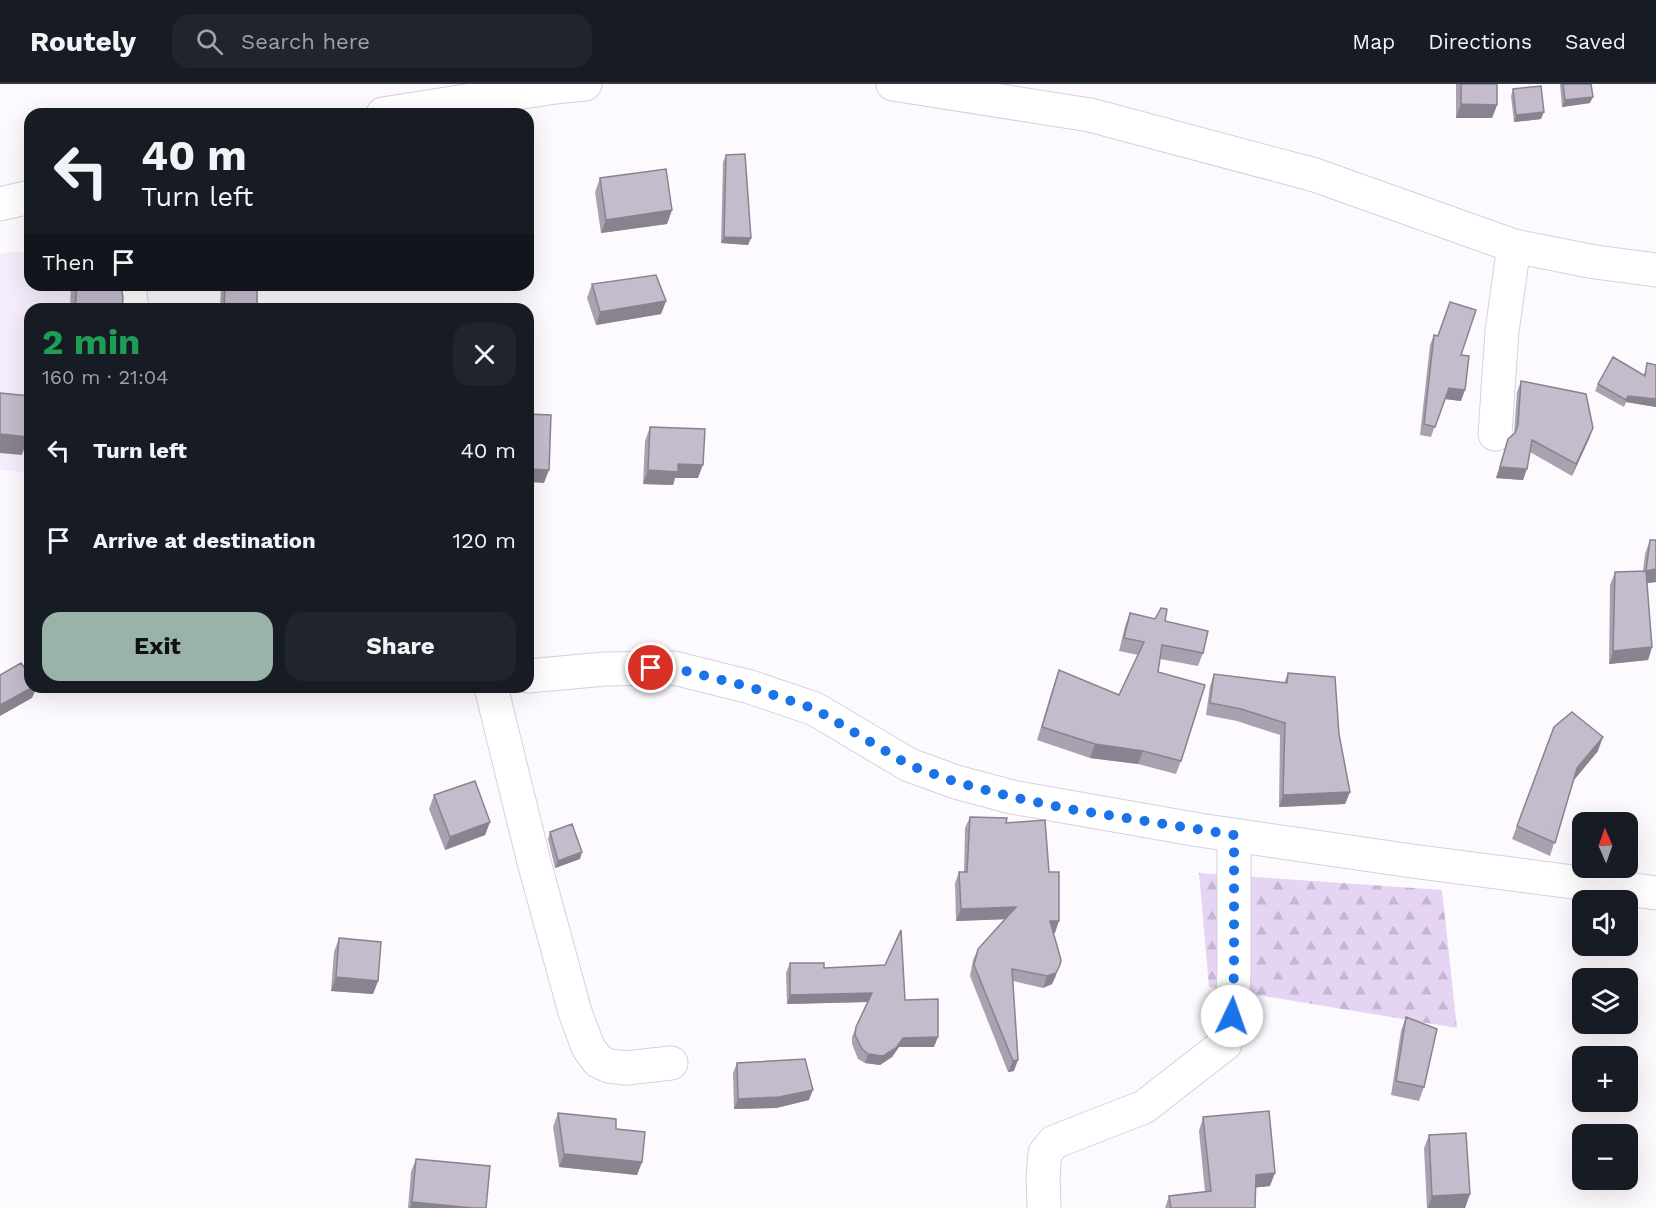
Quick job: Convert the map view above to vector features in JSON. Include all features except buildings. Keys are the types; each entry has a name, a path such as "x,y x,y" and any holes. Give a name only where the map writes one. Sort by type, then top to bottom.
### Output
{"street":[{"path":"421,108 585,84"},
{"path":"893,84 1090,115 1315,175 1515,246 1595,262 1656,270"},
{"path":"0,204 24,198"},
{"path":"1495,434 1502,331 1515,246"},
{"path":"534,675 605,669 674,668 750,687 815,709 909,765 956,782 1012,797 1069,809 1234,835 1656,893"},
{"path":"492,693 534,862 575,1012 588,1047 598,1061 609,1066 626,1068 671,1064"},
{"path":"1044,1208 1042,1177 1045,1153 1054,1142 1144,1107 1225,1044 1232,1016 1234,972 1234,835"}],"shaded area":[{"path":"24,251 24,291 119,291 118,303 24,303 24,472 0,470 0,253"}],"green space":[{"path":"1199,873 1442,890 1457,1028 1209,987"}],"route":[{"path":"651,668 674,668 750,687 815,709 909,765 956,782 1069,809 1234,835 1232,1016"}]}
